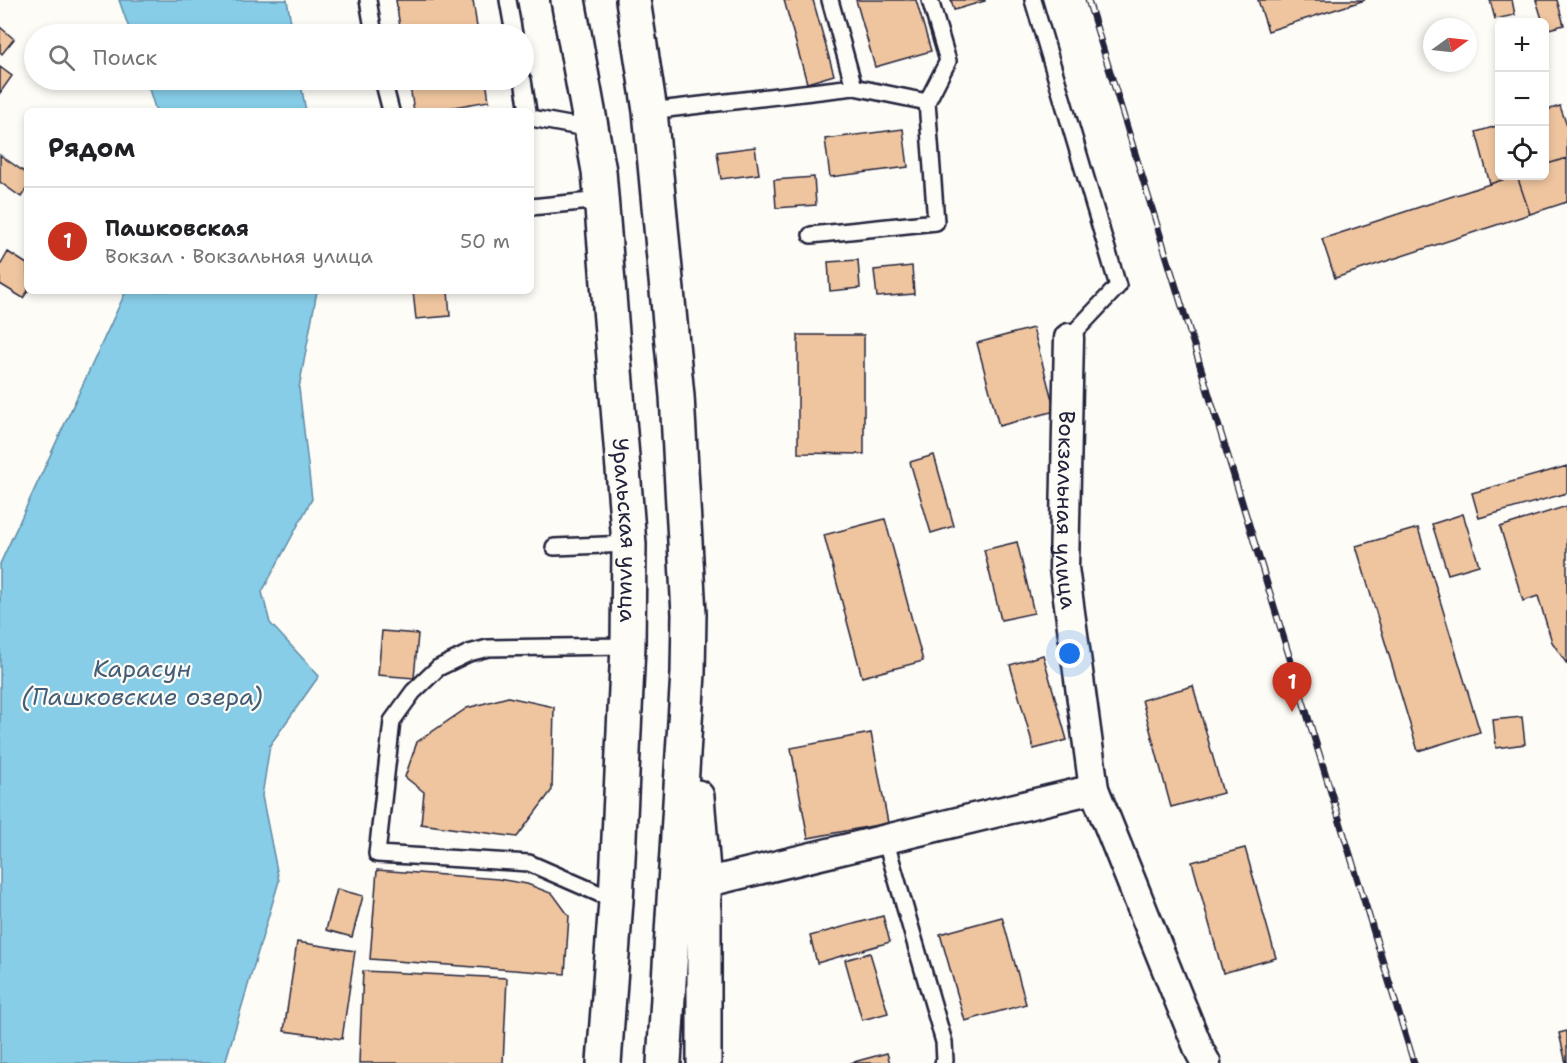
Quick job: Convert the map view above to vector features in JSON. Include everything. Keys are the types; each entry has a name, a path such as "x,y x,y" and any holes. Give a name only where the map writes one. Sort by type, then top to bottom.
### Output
{"main road":[{"name":"Уральская улица","path":"568,0 601,200 629,544 628,646 616,901 604,1063"},
{"path":"633,0 650,111 677,396 690,614 664,1063"},
{"path":"688,673 704,883 704,1063"}],"street":[{"name":"Вокзальная улица","path":"1069,338 1064,568 1095,789 1195,1041 1206,1063"},
{"path":"704,883 1095,789"}],"lane":[{"path":"368,0 372,24"},
{"path":"508,0 512,24"},
{"path":"830,0 854,87"},
{"path":"811,235 936,222 927,102 948,61 930,0"},
{"path":"1033,0 1118,286 1069,338"},
{"path":"650,111 854,87 927,102"},
{"path":"386,90 390,108"},
{"path":"525,90 528,108"},
{"path":"534,119 591,129"},
{"path":"534,207 601,200"},
{"path":"554,547 629,544"},
{"path":"616,901 529,863 377,854 392,721 413,692 438,668 469,653 488,648 628,646"},
{"path":"885,839 944,1042 945,1061 943,1063"}],"water":[{"path":"119,0 287,0 291,24 127,24"},
{"path":"149,90 302,90 305,108 155,108"},
{"name":"Карасун (Пашковские озера)","path":"125,294 316,294 299,388 312,499 262,592 270,623 319,676 270,745 262,796 279,881 225,1063 0,1063 0,564"}],"building":[{"path":"396,0 473,0 477,24 400,24"},
{"path":"784,0 813,0 834,75 807,83"},
{"path":"856,0 916,0 931,51 875,67"},
{"path":"951,0 985,0 985,1 954,10"},
{"path":"1258,0 1365,0 1268,31"},
{"path":"1490,0 1512,0 1515,15 1495,19"},
{"path":"1536,0 1557,0 1564,25 1549,29 1549,18 1542,18"},
{"path":"0,27 14,39 2,54 0,52"},
{"path":"0,67 12,76 0,93"},
{"path":"411,90 487,90 489,101 448,108 414,108"},
{"path":"1560,106 1567,126 1567,158 1549,163 1549,126 1549,109"},
{"path":"1495,126 1495,180 1502,180 1490,184 1476,132"},
{"path":"903,129 908,167 830,177 825,139"},
{"path":"755,147 759,174 721,179 717,152"},
{"path":"0,155 24,172 24,192 21,197 0,182"},
{"path":"1567,158 1567,202 1530,214 1518,180 1549,180 1549,163"},
{"path":"814,177 816,205 776,208 774,180"},
{"path":"1502,180 1518,180 1530,214 1335,278 1322,239"},
{"path":"8,252 24,262 24,294 26,294 23,298 0,284 0,266"},
{"path":"858,260 860,288 830,291 828,262"},
{"path":"912,266 914,294 877,297 874,270"},
{"path":"413,294 448,294 450,316 416,319"},
{"path":"1033,328 1055,411 999,426 977,343"},
{"path":"798,335 864,335 864,454 798,453"},
{"path":"934,455 954,526 931,533 910,462"},
{"path":"1567,466 1567,493 1479,518 1472,493"},
{"path":"1567,506 1567,664 1552,642 1538,596 1523,601 1500,527"},
{"path":"1463,514 1479,565 1448,574 1432,524"},
{"path":"885,519 923,661 862,677 824,535"},
{"path":"1418,528 1480,732 1418,751 1356,546"},
{"path":"1017,542 1034,613 1001,620 984,550"},
{"path":"382,631 418,634 414,678 378,675"},
{"path":"1043,655 1067,740 1034,749 1010,665"},
{"path":"1193,686 1223,793 1171,807 1142,700"},
{"path":"508,697 554,707 552,790 517,837 421,824 424,792 405,777 417,742 467,708"},
{"path":"1522,717 1525,744 1496,748 1493,720"},
{"path":"871,733 888,823 808,838 791,748"},
{"path":"1245,848 1276,958 1223,973 1192,862"},
{"path":"377,870 498,879 527,884 553,894 569,916 565,974 370,959"},
{"path":"337,889 363,896 352,937 326,930"},
{"path":"883,916 890,942 817,963 810,936"},
{"path":"1002,917 1026,1004 965,1021 940,934"},
{"path":"297,942 355,951 342,1039 284,1031"},
{"path":"870,953 888,1013 862,1020 845,960"},
{"path":"363,971 507,978 503,1063 359,1063"},
{"path":"1567,1031 1567,1063 1566,1063 1559,1033"},
{"path":"887,1053 890,1063 850,1063"}],"railway":[{"path":"1088,0 1414,1063"}],"place":[{"name":"Пашковская","path":"1292,712"}]}
